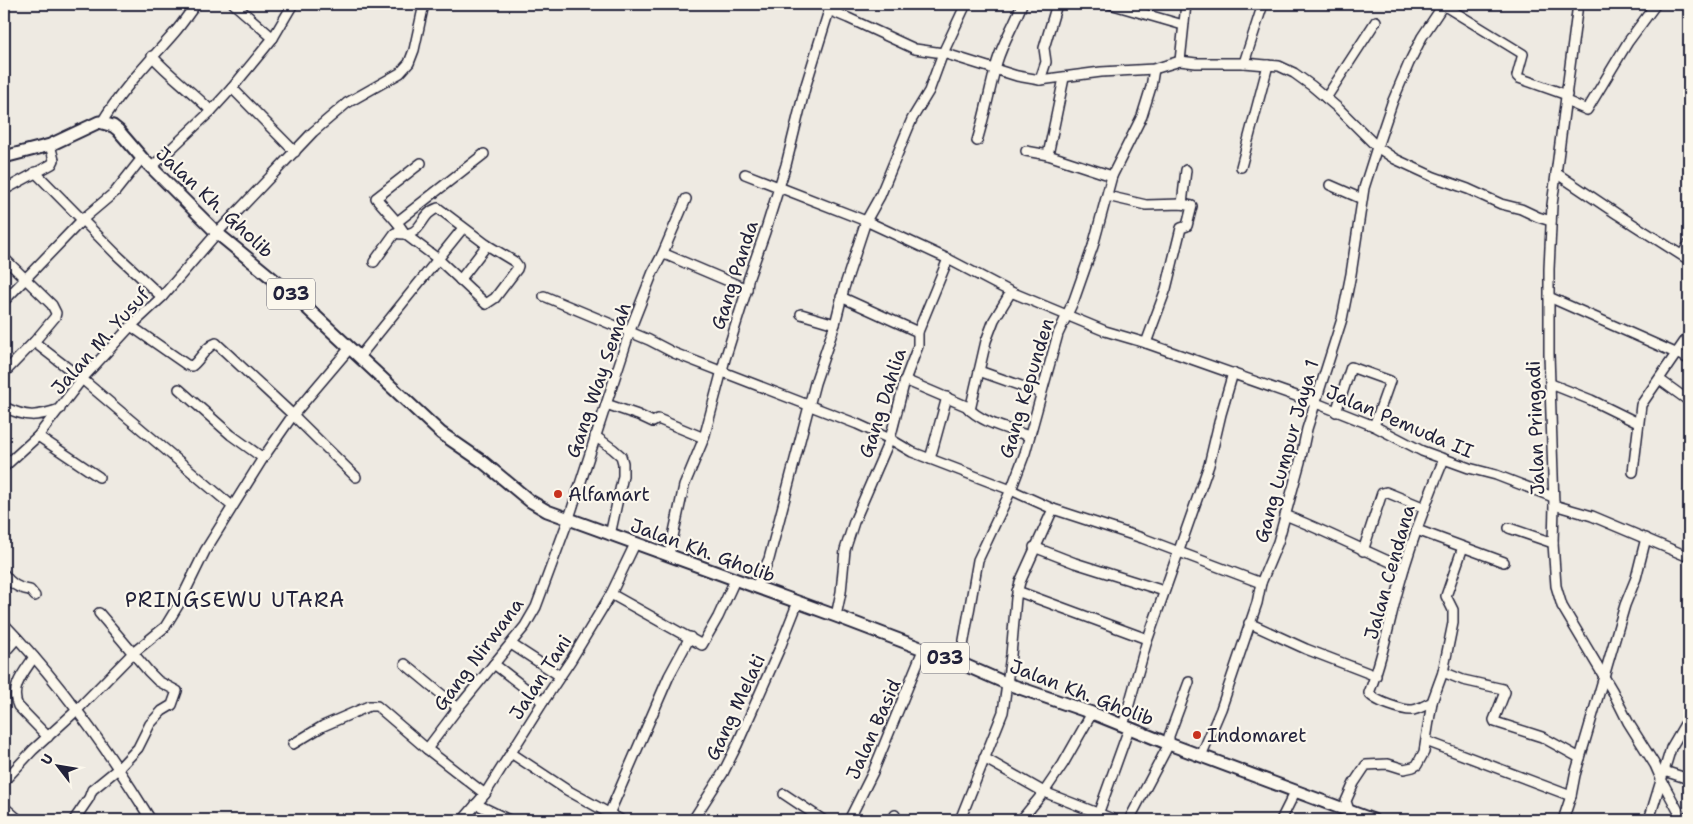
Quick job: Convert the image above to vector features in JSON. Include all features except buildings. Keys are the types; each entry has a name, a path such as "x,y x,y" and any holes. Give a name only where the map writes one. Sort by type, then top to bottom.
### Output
{"main road":[{"path":"4,157 50,145 91,125 102,122"},
{"name":"Jalan Kh. Gholib","path":"102,122 118,130 142,158 217,234 295,297 441,433 483,462 530,501 547,511 836,616 960,663 1008,684 1092,713 1125,730 1201,756 1351,816 1373,820"}],"street":[{"path":"102,122 152,56 176,31 196,4"},
{"path":"234,4 273,38"},
{"path":"152,167 207,106 232,88 273,38 293,4"},
{"name":"Jalan M. Yusuf","path":"4,467 38,436 82,379 131,326 162,297 217,234 313,132 347,103 400,73 409,63 414,50 424,4"},
{"path":"756,587 769,559 809,404 866,221 880,196 912,119 929,91 943,53 966,4"},
{"path":"977,141 984,121 984,110 998,60 1022,4"},
{"path":"1040,80 1046,62 1044,48 1057,4"},
{"path":"1110,4 1183,25"},
{"path":"1180,61 1186,4"},
{"path":"1244,63 1263,4"},
{"name":"Jalan Pringadi","path":"1577,4 1551,221 1549,354 1553,543 1556,586 1562,606 1612,690 1628,722 1655,765 1683,820"},
{"path":"1444,5 1522,53 1517,76 1519,78 1567,98 1587,110 1628,42 1656,4"},
{"name":"Gang Lumpur Jaya 1","path":"1201,756 1221,709 1257,604 1261,582 1278,542 1307,429 1342,319 1362,199 1377,147 1392,103 1409,63 1422,37 1444,5"},
{"path":"830,7 848,18 915,49 943,53 1017,76 1040,80 1101,72 1154,69 1180,61 1279,66 1294,73 1326,98 1377,147 1395,159 1501,204 1521,209 1551,221"},
{"name":"Gang Panda","path":"669,555 684,486 704,438 748,280 779,188 830,7"},
{"path":"1326,98 1376,21"},
{"path":"152,56 168,74 207,106"},
{"path":"1241,167 1268,65"},
{"name":"Gang Kepunden","path":"960,663 978,560 1011,490 1025,453 1058,334 1074,300 1093,246 1112,176 1142,116 1154,69"},
{"path":"1048,155 1064,78"},
{"path":"232,88 295,152"},
{"path":"4,190 48,166 54,160 50,145"},
{"path":"1026,151 1048,155 1112,176"},
{"path":"397,222 484,154"},
{"path":"4,301 83,219 116,192 142,158"},
{"path":"374,262 395,233 406,235 414,232 433,210 438,208 463,228 515,262 518,266 495,298 486,304 438,259 406,235 376,198 421,163"},
{"path":"1182,204 1186,170"},
{"path":"35,172 162,297"},
{"path":"1556,173 1616,214 1686,257 1689,244"},
{"name":"Jalan Pemuda II","path":"745,174 866,221 948,259 1011,292 1105,331 1146,343 1316,403 1374,426 1422,451 1469,468 1496,475 1553,501 1689,557"},
{"path":"1330,185 1362,199"},
{"path":"1107,196 1146,205 1182,204 1192,206 1187,226 1181,228 1166,289 1146,343"},
{"name":"Gang Way Semah","path":"569,518 643,296 686,199"},
{"path":"360,356 463,228"},
{"path":"460,280 487,245"},
{"path":"662,255 667,255 747,289"},
{"path":"4,258 52,306 56,313 55,317 34,342 4,373"},
{"name":"Gang Dahlia","path":"836,616 841,592 845,550 854,522 890,439 905,380 918,346 918,332 948,259"},
{"path":"970,410 986,341 994,320 1011,292"},
{"path":"544,296 662,346 674,353 766,390 809,404 890,439 930,460 1011,490 1053,509 1126,532 1261,582"},
{"path":"841,297 918,332"},
{"path":"1550,297 1689,359"},
{"path":"800,314 835,324"},
{"path":"131,326 187,365 192,366 210,346 216,343 356,477"},
{"path":"1633,472 1641,405 1660,380 1689,335"},
{"path":"34,342 82,379 232,506"},
{"path":"4,781 133,653 165,627 180,604 205,551 263,458 292,415 349,349"},
{"path":"1336,412 1351,367 1390,381 1374,426"},
{"path":"979,371 1041,393"},
{"path":"1097,817 1125,730 1148,639 1209,465 1233,373"},
{"path":"905,380 966,406 991,422 1029,436"},
{"path":"1660,380 1689,401"},
{"path":"1550,384 1592,400 1638,422"},
{"path":"179,389 231,435 263,458"},
{"path":"930,460 947,397"},
{"path":"606,404 638,414 653,422 658,419 704,438"},
{"path":"4,407 18,414 30,416 40,416 60,408"},
{"path":"38,436 99,477"},
{"path":"595,436 614,449 621,456 623,463 623,476 610,534"},
{"name":"Jalan Cendana","path":"1432,702 1413,710 1392,706 1370,696 1369,693 1376,676 1404,568 1444,459"},
{"path":"1363,551 1382,493 1386,492 1425,508"},
{"path":"960,820 1003,712 1008,684 1017,591 1034,547 1053,509"},
{"path":"1285,515 1404,568"},
{"name":"Gang Nirwana","path":"427,749 525,626 536,606 569,518"},
{"path":"1509,528 1553,543"},
{"path":"1417,530 1504,562"},
{"path":"1563,820 1625,605 1636,578 1646,538"},
{"name":"Jalan Tani","path":"463,820 485,794 560,676 611,594 635,544"},
{"path":"1034,547 1075,563 1164,592"},
{"path":"1351,816 1346,801 1354,783 1366,765 1388,764 1404,769 1413,767 1417,765 1424,752 1432,702 1442,672 1453,623 1453,610 1446,596 1463,547"},
{"path":"4,574 15,585 30,590 35,596"},
{"path":"611,594 702,645 736,580"},
{"path":"1017,591 1148,639"},
{"name":"Gang Melati","path":"693,820 723,773 737,745 776,658 798,602"},
{"path":"74,820 89,798 92,790 138,748 150,724 162,711 172,705 177,691 158,681 100,613"},
{"path":"4,624 34,656 76,710 118,768 151,820"},
{"path":"1250,624 1376,676"},
{"path":"609,814 669,676 690,637"},
{"path":"4,653 17,638"},
{"path":"511,644 560,676"},
{"name":"Jalan Basid","path":"848,820 873,772 923,650"},
{"path":"34,656 16,687 15,700 18,706 48,737"},
{"path":"405,664 458,708"},
{"path":"494,664 543,702"},
{"path":"1442,672 1463,680 1503,689 1505,692 1504,697 1494,720 1495,722 1542,737 1580,758"},
{"path":"1129,820 1169,744 1169,736 1190,682"},
{"path":"293,744 323,726 372,705 382,709 427,749 485,794"},
{"path":"1021,820 1044,792 1063,764 1092,713"},
{"path":"1649,820 1671,748 1689,719"},
{"path":"1426,741 1571,796"},
{"path":"511,753 567,790 622,820"},
{"path":"984,758 1044,792 1097,817 1115,820"},
{"path":"1664,771 1689,780"},
{"path":"1281,820 1295,792"},
{"path":"784,794 823,820"},
{"path":"476,804 509,820"},
{"path":"4,807 19,820"}],"place":[{"name":"Alfamart","path":"558,494"},
{"name":"Indomaret","path":"1197,735"}],"district":[{"name":"PRINGSEWU UTARA","path":"235,600"}]}
